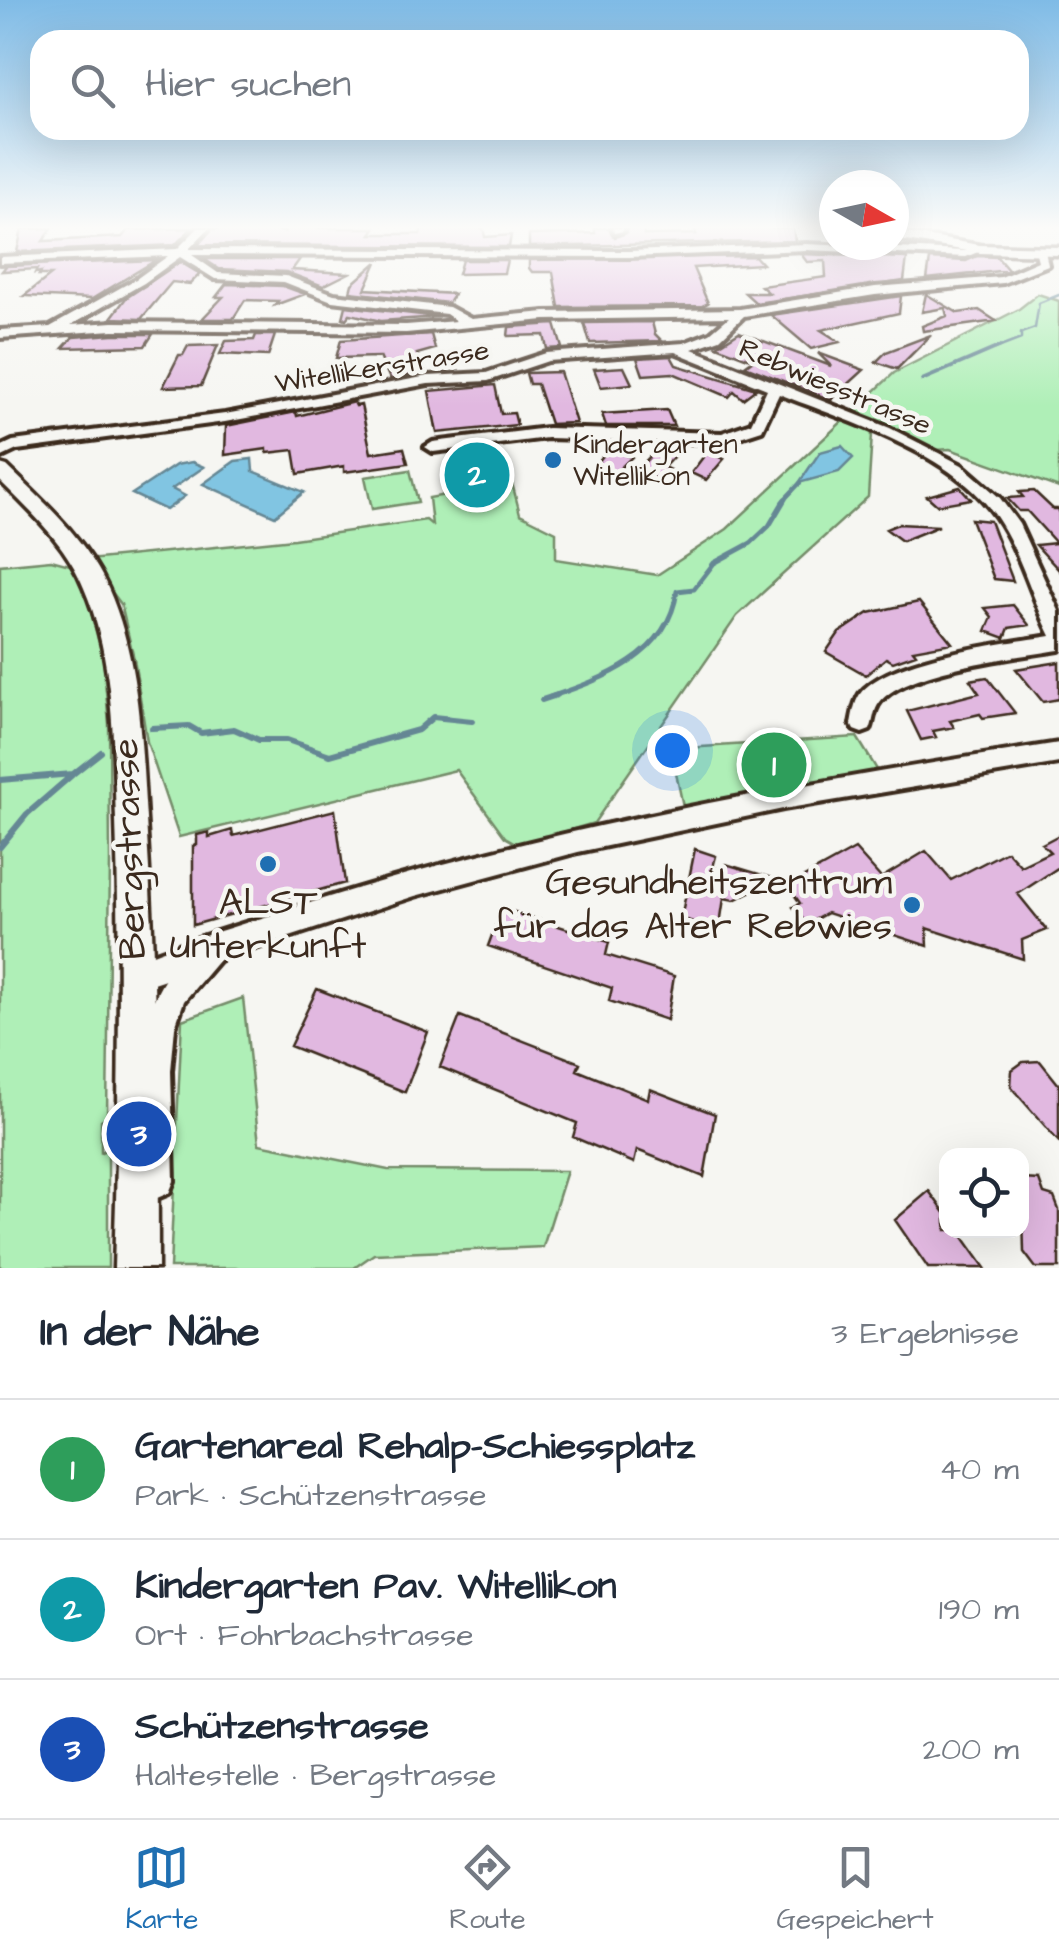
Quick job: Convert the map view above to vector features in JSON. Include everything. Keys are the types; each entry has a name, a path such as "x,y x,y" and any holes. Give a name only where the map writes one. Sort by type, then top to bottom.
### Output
{"main road":[{"name":"Bergstrasse","path":"0,470 74,547 95,584 118,658 132,836 139,1134 136,1268"}],"street":[{"path":"54,330 123,287"},
{"path":"307,287 332,297 449,310 468,323"},
{"name":"Witellikerstrasse","path":"0,452 13,446 225,418 428,380 488,377 546,357 678,348 706,341 740,313 920,287"},
{"path":"0,334 113,326 406,329 545,316 740,313"},
{"name":"Rebwiesstrasse","path":"678,348 885,431 937,456 973,482 1010,524 1059,632"},
{"path":"433,447 547,434 740,436 762,422 774,388"},
{"path":"862,724 867,700 881,688 930,668 1059,642"},
{"path":"135,975 319,912 508,857 747,804 1059,753"},
{"name":"Bergstrasse","path":"152,1268 157,1242 158,1058 166,1006 178,984 210,950"}],"green space":[{"path":"1038,294 1059,301 1059,488 950,449 937,450 884,428 872,434 868,497 737,616 594,823 519,845 505,837 456,770 179,837 147,742 121,604 88,560 294,539 426,520 432,525 429,498 512,483 520,514 556,532 556,559 657,575 727,529 894,373 1019,309"},
{"path":"410,470 418,502 372,509 365,477"},
{"path":"51,560 70,565 82,577 103,659 109,724 107,1116 101,1120 101,1152 108,1149 108,1268 0,1268 0,565"},
{"path":"857,737 884,781 685,816 671,749"},
{"path":"243,998 259,1144 388,1170 567,1171 543,1247 374,1254 354,1268 170,1268 182,1020"}],"water":[{"path":"842,446 853,458 839,472 799,483 820,452"},
{"path":"252,459 253,471 304,492 275,516 203,484 235,461"},
{"path":"192,462 204,467 172,489 185,496 166,510 132,494 176,465"}],"building":[{"path":"35,287 111,287 92,299 24,296"},
{"path":"142,287 168,287 141,319 111,318 126,298"},
{"path":"224,287 286,287 305,294 275,305 278,301 245,300 233,319 202,319 223,297 216,297"},
{"path":"351,287 366,287 454,294 448,303 350,292"},
{"path":"556,287 701,287 708,303 702,306 559,307"},
{"path":"762,287 862,287 756,303 745,293 769,293"},
{"path":"926,294 958,313 979,310 996,321 923,331 922,326 947,316 945,308 922,312"},
{"path":"901,296 899,313 821,330 840,342 811,349 771,315"},
{"path":"346,306 438,317 381,321 350,314 346,319"},
{"path":"652,322 662,341 590,343 584,323"},
{"path":"555,324 562,348 547,349 544,335 508,336 509,327"},
{"path":"739,332 831,366 818,353 864,370 831,400 745,366 753,360 717,346"},
{"path":"153,334 145,346 63,348 73,337"},
{"path":"431,334 435,349 417,354 427,372 390,379 380,357 336,358 341,340"},
{"path":"256,335 275,335 268,356 220,354 226,341 254,340"},
{"path":"931,335 897,369 876,362 886,352"},
{"path":"218,345 201,386 163,387 188,346"},
{"path":"671,356 676,365 756,389 743,399 734,391 729,397 673,373 643,375 637,358"},
{"path":"624,367 632,384 601,387 594,369"},
{"path":"560,372 576,423 550,424 537,384 529,384 526,373"},
{"path":"495,385 501,414 514,413 517,425 437,433 429,391"},
{"path":"354,402 361,405 371,453 404,448 408,463 344,472 344,466 298,474 294,450 225,455 226,426 296,412 297,416"},
{"path":"667,410 674,426 606,426 602,414"},
{"path":"609,448 632,457 610,478 591,471"},
{"path":"658,448 675,455 664,467 672,471 662,481 636,471"},
{"path":"707,452 724,459 706,480 691,473"},
{"path":"495,466 500,478 458,485 454,473"},
{"path":"960,487 971,499 937,505 927,496"},
{"path":"1034,491 1053,509 1059,509 1059,570 1036,545 1056,543 1027,511 1019,511 1007,498 1023,497 1019,492"},
{"path":"971,519 990,521 1013,581 994,579"},
{"path":"898,524 939,526 902,541 886,529"},
{"path":"919,602 952,643 913,650 916,654 893,662 886,658 866,675 826,652 839,633 869,613"},
{"path":"1013,605 1029,625 1009,628 1005,638 986,631 992,617 985,608"},
{"path":"1059,662 1059,699 1043,702 1016,669"},
{"path":"987,677 1015,713 983,718 980,714 950,721 954,727 933,731 936,737 921,740 907,711 979,693 970,680"},
{"name":"ALST Unterkunft","path":"335,810 345,883 193,925 193,846 197,845 197,835 209,832 209,837 232,830 233,836"},
{"name":"Gesundheitszentrum für das Alter Rebwies","path":"1059,835 1059,867 1018,894 1047,930 1022,940 1023,959 927,928 928,946 827,913 807,924 793,907 800,903 788,886 855,849 881,878 926,851 951,880 1007,851 1021,866 1050,852 1042,844"},
{"path":"695,849 716,856 712,871 726,864 776,879 734,900 724,898 719,931 681,918"},
{"path":"502,908 609,942 606,955 674,976 667,1020 609,1001 612,988 488,946"},
{"path":"317,989 428,1032 405,1092 290,1046"},
{"path":"460,1016 580,1063 577,1070 648,1099 650,1089 715,1114 704,1177 637,1150 634,1163 573,1137 577,1123 440,1067"},
{"path":"1040,1061 1059,1085 1059,1142 1011,1087 1012,1070 1023,1062"},
{"path":"1029,1179 1039,1180 1044,1194 1054,1197 1059,1210 1059,1268 1036,1268 1024,1252 1024,1238 1029,1238"},
{"path":"929,1191 939,1205 939,1238 964,1238 985,1268 928,1268 895,1220"}],"waterway":[{"path":"995,349 1021,339 1021,333 1035,328 1039,303 1059,295"},
{"path":"922,380 1001,346"},
{"path":"782,502 800,483"},
{"path":"550,697 611,673 647,648 661,632 677,591 694,589 714,563 751,543 769,526 785,499"},
{"path":"542,700 557,695"},
{"path":"152,728 189,726 201,733 234,729 259,740 287,740 330,755 418,730 433,717 472,721"},
{"path":"0,780 73,774 101,752"},
{"path":"0,847 27,814 72,775"}],"place":[{"name":"Kindergarten Witellikon","path":"553,460"},
{"name":"Kindergarten Pav. Witellikon","path":"477,475"},
{"name":"Gartenareal Rehalp-Schiessplatz","path":"774,765"},
{"name":"ALST Unterkunft","path":"268,864"},
{"name":"Gesundheitszentrum für das Alter Rebwies","path":"912,905"},
{"name":"Schützenstrasse","path":"139,1134"}]}
